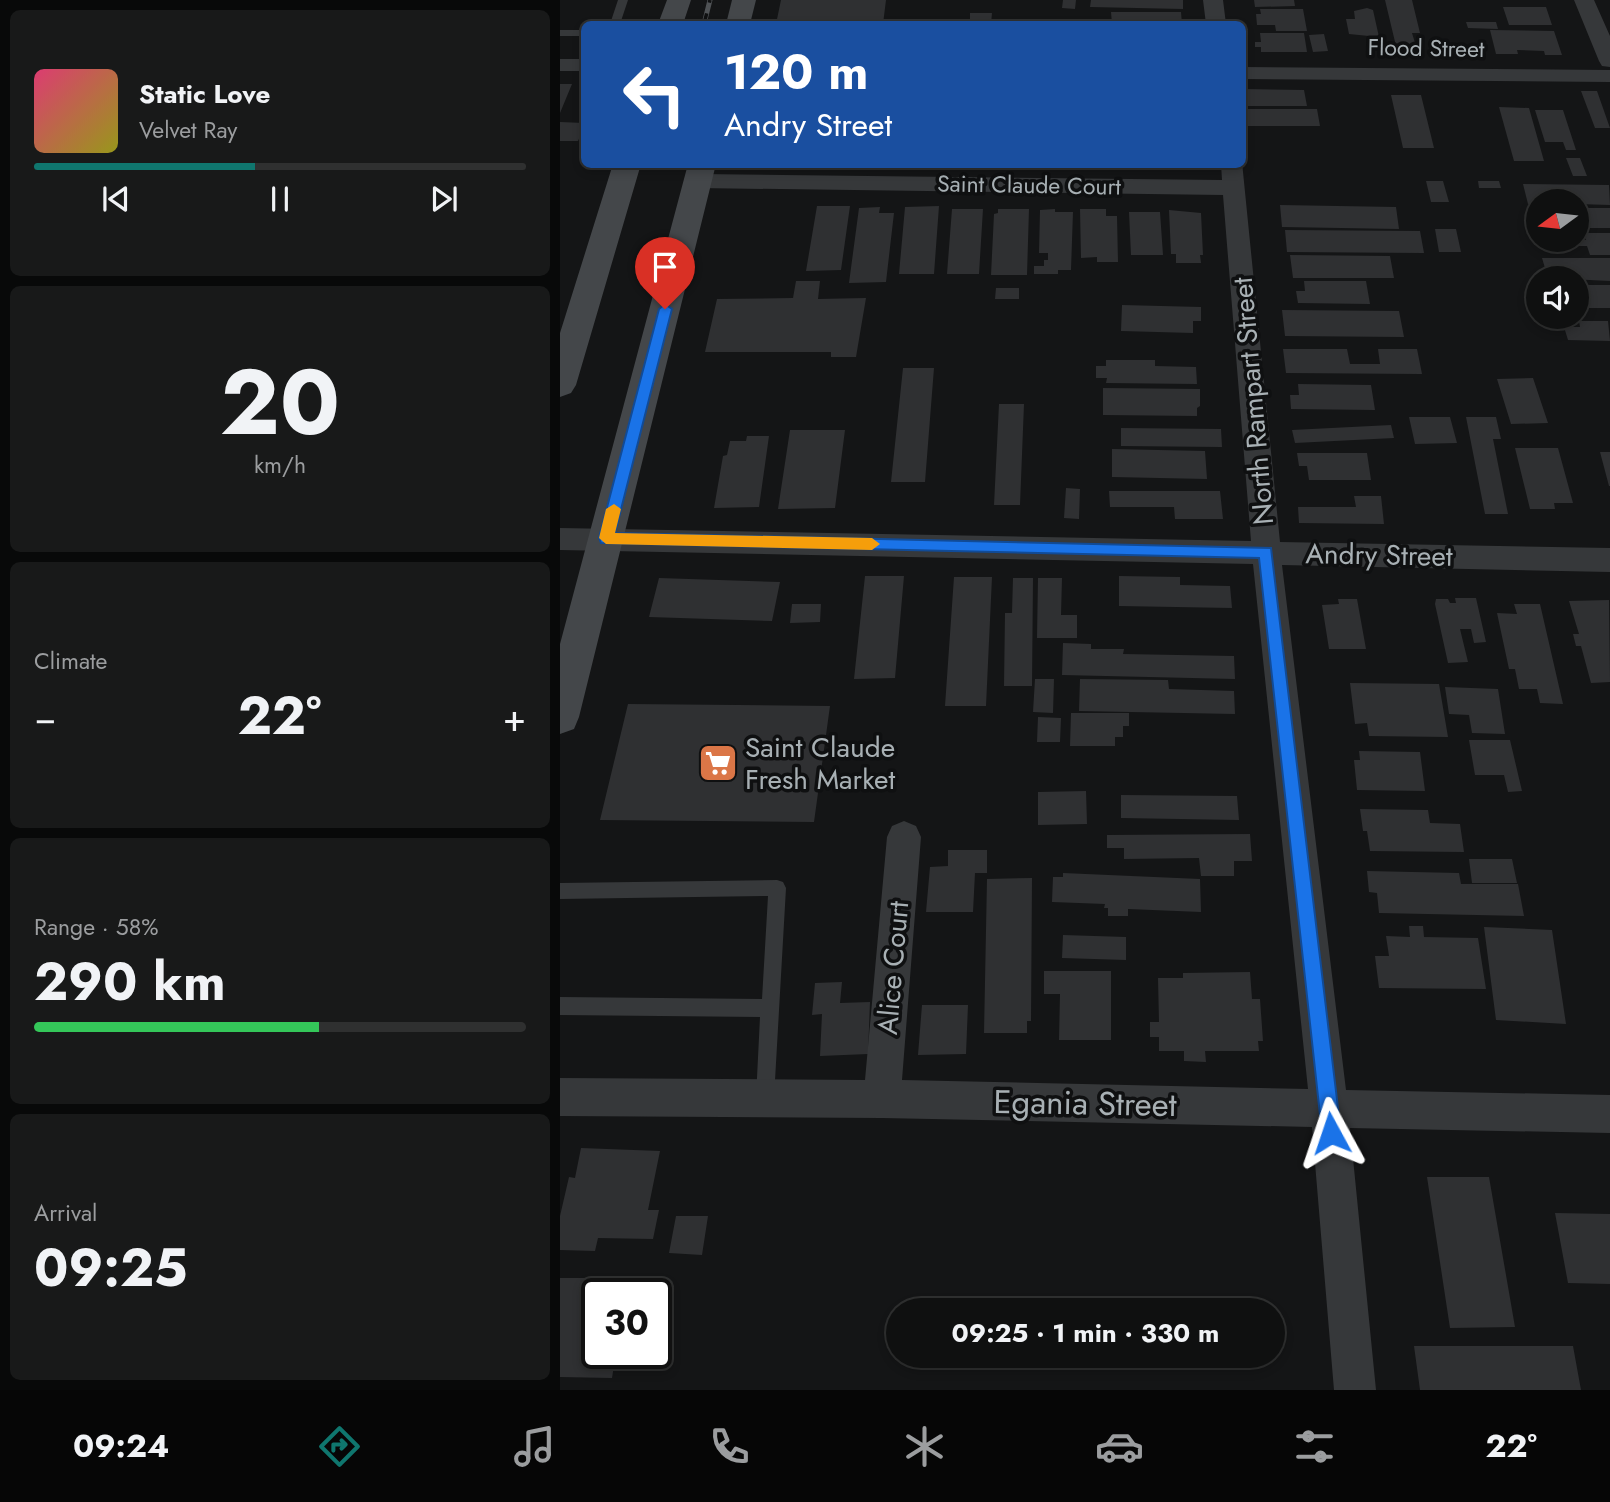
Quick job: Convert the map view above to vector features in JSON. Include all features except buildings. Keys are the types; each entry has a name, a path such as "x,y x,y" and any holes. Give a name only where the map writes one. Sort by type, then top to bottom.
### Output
{"main road":[{"path":"672,21 680,0"},
{"path":"739,21 744,0"},
{"path":"560,385 626,168"},
{"path":"560,717 700,173"}],"street":[{"path":"1213,0 1216,21"},
{"path":"1584,0 1610,61"},
{"path":"560,65 581,65"},
{"name":"Flood Street","path":"1246,73 1610,76"},
{"name":"Saint Claude Court","path":"700,173 1233,176"},
{"name":"North Rampart Street","path":"1233,176 1266,552 1329,1107 1355,1390"},
{"name":"Andry Street","path":"560,539 1610,560"},
{"name":"Alice Court","path":"882,1099 904,837"},
{"name":"Egania Street","path":"560,1097 882,1099 1610,1114"}],"lane":[{"path":"616,21 623,0"},
{"path":"560,33 581,33"},
{"path":"560,891 777,888 765,1098"},
{"path":"560,1006 770,1008"}],"railway":[{"path":"705,21 710,0"}],"slow traffic":[{"path":"614,509 606,538 872,544"}],"place":[{"name":"Saint Claude Fresh Market","path":"718,763"}],"route":[{"path":"665,309 606,538 1266,552 1331,1133"}]}
